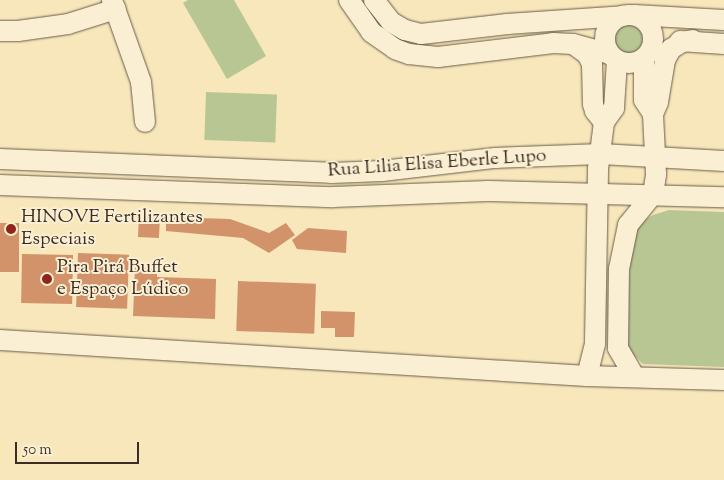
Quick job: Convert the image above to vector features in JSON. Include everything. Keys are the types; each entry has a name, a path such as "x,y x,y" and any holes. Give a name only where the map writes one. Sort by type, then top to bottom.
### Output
{"street":[{"path":"349,0 371,32 394,49 409,54 438,57 554,43 573,44 626,63 635,63 675,41 694,40 724,44"},
{"path":"374,0 391,22 405,30 421,34 507,24 628,16 724,20"},
{"path":"0,30 18,31 68,24 114,4 141,82 145,122"},
{"path":"587,376 595,343 598,175 604,122 614,108 613,57 605,36 615,20 628,16 642,19 649,25 653,34 653,43 647,55 644,100 653,114"},
{"path":"634,376 618,348 620,269 628,225 653,194 656,157 653,114 658,102 665,60 671,49 682,42 694,40"},
{"path":"573,44 588,54 592,64 593,104 595,111 604,122"},
{"name":"Rua Lilia Elisa Eberle Lupo","path":"0,159 331,173 382,171 495,158 601,154 724,161"},
{"path":"81,188 83,162"},
{"name":"Rua Lilia Elisa Eberle Lupo","path":"0,185 333,197 488,191 724,196"},
{"path":"0,340 587,376 724,380"}],"green space":[{"path":"188,0 234,0 266,56 227,79 183,3"},
{"path":"629,25 635,26 640,30 644,35 644,47 640,52 635,56 629,57 623,56 618,52 614,47 613,41 614,35 618,30 623,26"},
{"path":"206,92 277,94 275,142 204,140"},
{"path":"669,210 724,212 724,367 643,364 628,349 630,245 640,223 653,215"}],"building":[{"path":"139,217 160,218 159,238 138,237"},
{"path":"166,217 230,219 269,233 286,223 295,235 269,253 243,238 166,231"},
{"path":"0,223 19,223 19,272 0,272"},
{"path":"308,228 347,231 346,253 297,249 292,240"},
{"path":"78,253 129,255 127,309 76,307"},
{"name":"Pira Pirá Buffet e Espaço Lúdico","path":"22,254 73,255 72,304 21,303"},
{"path":"135,268 157,269 157,277 216,279 215,319 133,316"},
{"path":"238,281 316,284 314,334 236,331"},
{"path":"321,311 355,312 354,337 335,337 335,328 321,328"}],"place":[{"name":"HINOVE Fertilizantes Especiais","path":"11,229"},
{"name":"Pira Pirá Buffet e Espaço Lúdico","path":"47,279"}]}
